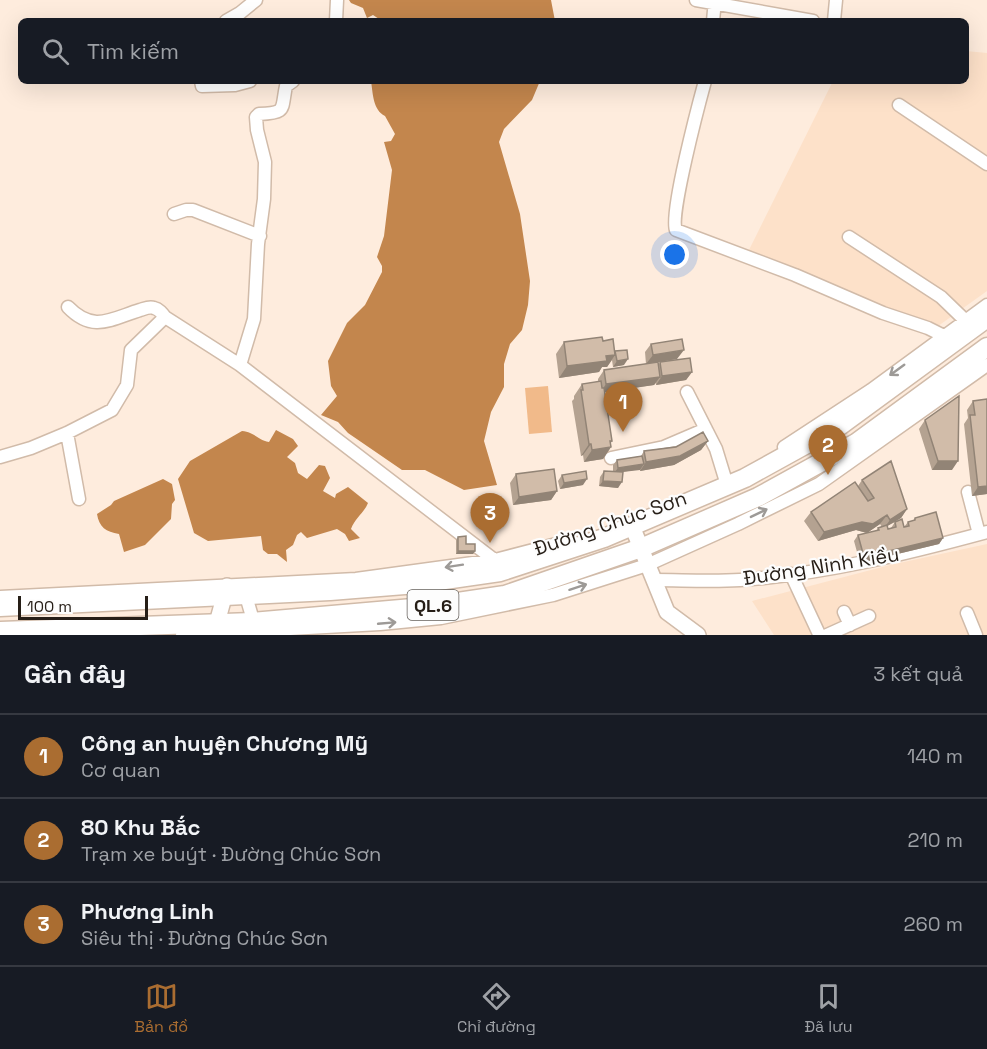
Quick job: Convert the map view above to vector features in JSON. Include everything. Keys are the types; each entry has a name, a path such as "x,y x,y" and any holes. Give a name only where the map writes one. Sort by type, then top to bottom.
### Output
{"highway":[{"name":"Đường Chúc Sơn","path":"0,607 235,591 417,584 604,538 726,482 745,478 841,424 975,322"},
{"name":"Đường Chúc Sơn","path":"0,631 167,627 209,630 256,629 505,595 644,556 758,497 856,442 987,347"}],"main road":[{"path":"632,526 653,580 670,615 698,635"},
{"path":"209,630 235,591"}],"street":[{"path":"231,18 256,0"},
{"path":"336,18 337,0"},
{"path":"696,0 715,1 798,18"},
{"path":"834,18 836,0"},
{"path":"713,18 715,1"},
{"path":"202,84 202,86 239,84"},
{"path":"240,365 254,319 264,208 265,162 256,117 259,114 280,111 286,86 289,84"},
{"path":"704,84 676,210 674,226 676,230 795,275 883,313 928,328 944,336"},
{"path":"899,105 987,164"},
{"path":"174,214 192,210 260,236"},
{"path":"849,237 975,322"},
{"name":"Đường Chúc Sơn","path":"501,565 675,503 726,482 829,418 944,336 975,322 987,305"},
{"path":"68,307 77,317 93,322 110,321 149,307 158,310 165,317 240,365 501,565"},
{"path":"0,457 31,448 67,433 112,410 127,385 131,350 165,317"},
{"name":"Đường Chúc Sơn","path":"644,556 738,524 819,484 987,365"},
{"path":"687,392 706,429 726,482"},
{"path":"611,458 664,447 706,429"},
{"path":"67,433 79,499"},
{"path":"968,492 983,533"},
{"name":"Đường Ninh Kiều","path":"653,580 739,580 791,574 860,564 983,533"},
{"path":"791,574 821,635"},
{"path":"235,591 256,629"},
{"name":"Đường Chúc Sơn","path":"0,597 235,591"},
{"path":"844,612 850,625"},
{"path":"968,613 976,635"},
{"path":"827,635 869,616"},
{"name":"Đường Chúc Sơn","path":"182,635 209,630"}],"shaded area":[{"path":"349,0 551,0 554,18 378,18 373,15 367,18 363,8"},
{"path":"969,51 987,53 987,291 927,334 746,256 832,84 969,84"},
{"path":"371,84 539,84 532,100 504,129 499,142 520,214 530,281 528,305 522,330 510,344 504,364 504,387 491,412 484,441 497,485 464,490 425,470 402,470 348,433 338,422 321,415 337,396 331,386 328,361 347,323 365,305 382,272 382,266 377,257 384,236 392,170 384,142 391,141 395,134 385,116 378,110"},
{"path":"548,386 552,432 529,434 525,388"},
{"path":"276,430 293,439 298,446 287,457 295,463 298,473 307,479 319,465 325,466 330,478 323,491 335,498 336,494 348,487 368,503 351,529 360,538 349,541 345,534 337,529 307,538 301,532 297,535 293,545 286,550 287,562 277,554 268,554 263,550 261,536 208,541 194,533 178,479 190,461 242,431 269,442"},
{"path":"163,479 172,484 175,500 172,504 171,519 145,545 124,552 119,534 104,528 97,514 114,501"},
{"path":"987,544 987,635 774,635 752,601 890,565"}],"building":[{"path":"602,337 603,341 613,339 615,355 606,356 607,361 567,366 564,342"},
{"path":"682,339 684,350 653,355 651,344"},
{"path":"627,350 628,359 617,361 615,351"},
{"path":"690,358 692,372 662,376 660,362"},
{"path":"658,362 660,377 606,384 604,370"},
{"path":"601,381 612,441 610,441 611,447 592,450 589,444 581,390 583,390 582,384"},
{"path":"959,396 958,461 938,461 925,420"},
{"path":"987,399 987,486 978,487 970,415 975,415 973,401"},
{"path":"703,432 708,441 680,456 646,462 644,451 676,447"},
{"path":"642,456 644,464 618,468 617,460"},
{"path":"891,461 907,509 890,520 887,515 873,524 862,522 824,532 811,512 855,482 868,501 874,498 862,480"},
{"path":"554,469 557,491 519,497 516,474"},
{"path":"586,471 587,479 564,483 562,475"},
{"path":"604,471 623,472 622,482 603,481"},
{"path":"936,512 943,538 864,557 858,535 879,530 878,528 887,525 888,529 896,527 895,522 902,519 904,527 909,526 908,522 915,518"},
{"path":"466,536 466,544 475,544 475,551 458,551 458,537"}],"place":[{"name":"Công an huyện Chương Mỹ","path":"623,432"},
{"name":"80 Khu Bắc","path":"828,475"},
{"name":"Phương Linh","path":"490,543"}]}
